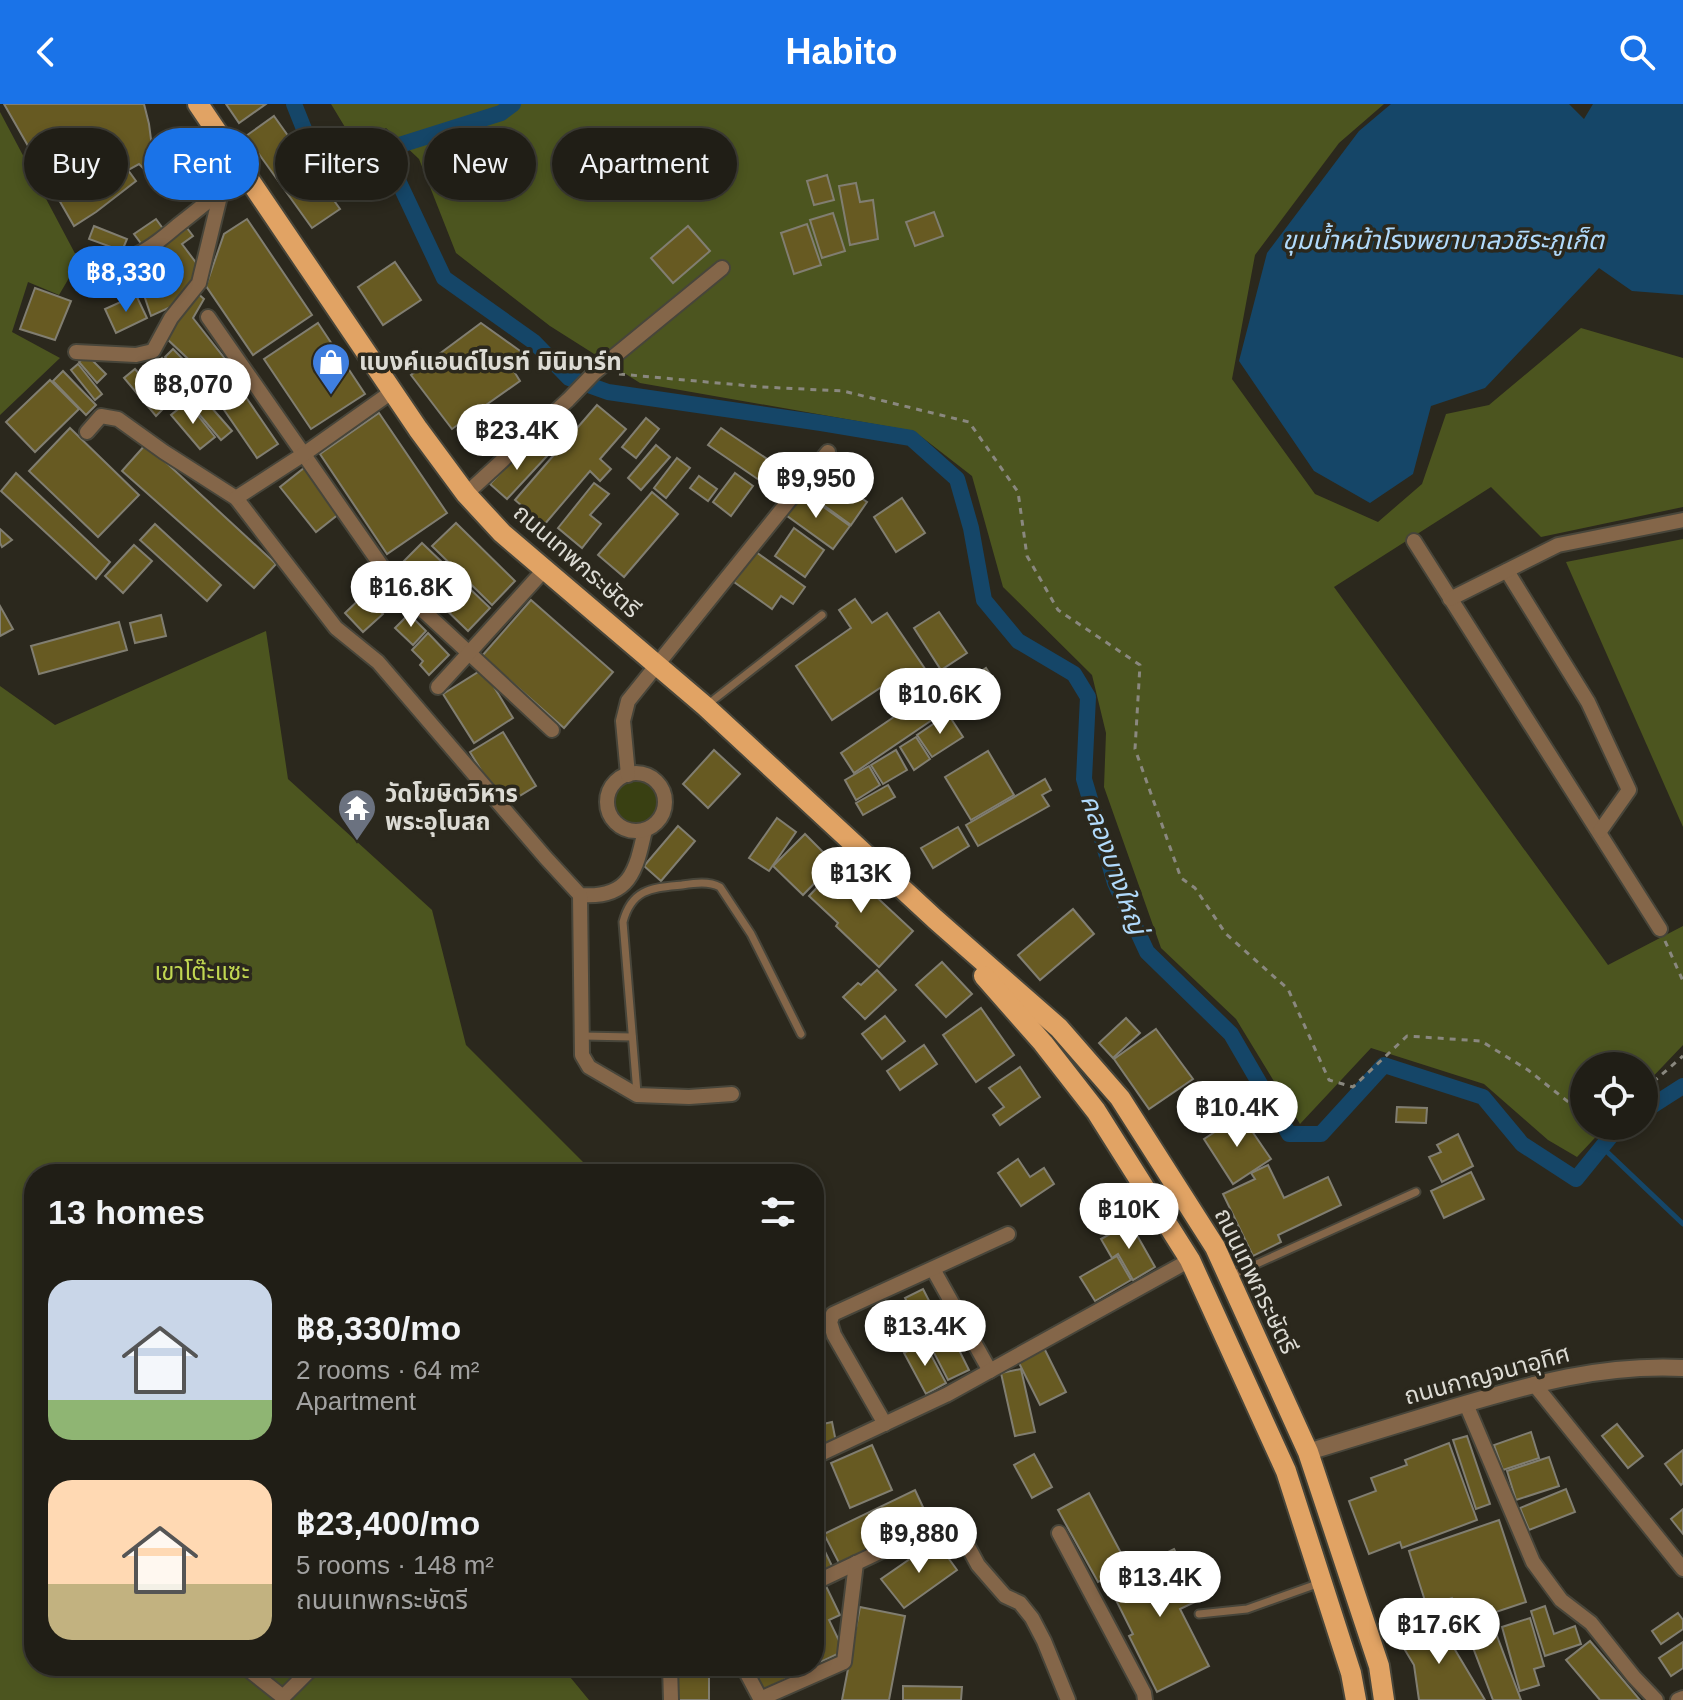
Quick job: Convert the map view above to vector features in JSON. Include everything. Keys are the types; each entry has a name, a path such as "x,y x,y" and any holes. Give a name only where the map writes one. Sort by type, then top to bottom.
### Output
{"main road":[{"name":"ถนนเทพกระษัตรี","path":"198,104 215,128"},
{"name":"ถนนเทพกระษัตรี","path":"259,192 466,494 502,533 705,706 935,919 1059,1028 1120,1098 1215,1247 1308,1452 1379,1666 1384,1700"},
{"name":"ถนนเทพกระษัตรี","path":"935,919 1043,1043 1096,1111 1190,1260 1286,1471 1351,1673 1356,1700"},
{"path":"1043,1043 1059,1028"}],"street":[{"path":"89,279 92,272 104,263 134,257 210,200"},
{"path":"76,352 136,355 153,351 171,318 199,283 219,200"},
{"path":"466,494 592,375 722,268"},
{"path":"208,317 385,571 402,591 552,730"},
{"path":"236,498 393,391"},
{"path":"87,432 101,416 118,419 236,498 336,628 378,662 580,895 581,1036 582,1055 589,1067 637,1095 689,1097 732,1094"},
{"path":"628,775 623,721 628,701 828,452"},
{"path":"1450,599 1558,545 1683,520"},
{"path":"1414,541 1660,929"},
{"path":"438,687 545,569"},
{"path":"1507,571 1588,702 1629,790 1600,831"},
{"path":"643,774 653,778 664,794 666,804 663,814 645,830 632,832 623,829 610,817 609,791 615,782 628,775 643,774"},
{"path":"580,895 616,892 631,876 645,830"},
{"path":"885,1424 834,1335 830,1322 833,1314 1008,1234"},
{"path":"824,1452 946,1395 1190,1260"},
{"path":"933,1269 990,1371"},
{"name":"ถนนกาญจนาอุทิศ","path":"1308,1452 1534,1384 1600,1371 1650,1366 1683,1368"},
{"path":"1534,1384 1683,1569"},
{"path":"1466,1404 1533,1562 1561,1600 1591,1623 1656,1700"},
{"path":"824,1578 951,1521 957,1526 978,1565 1005,1596 1020,1603 1032,1618 1068,1700"},
{"path":"1059,1533 1145,1700"},
{"path":"824,1671 844,1662 856,1563"},
{"path":"257,1676 283,1697 304,1676"},
{"path":"670,1676 671,1700"},
{"path":"748,1676 760,1699 812,1676"}],"lane":[{"path":"705,706 822,615"},
{"path":"637,1095 623,922 627,909 652,888 695,883 714,884 723,891 751,934 801,1034"},
{"path":"581,1036 632,1037"},
{"path":"1228,1277 1416,1192"},
{"path":"1199,1614 1247,1609 1322,1582"}],"path":[{"path":"592,375 843,391 969,422 1018,492 1027,556 1058,610 1140,665 1135,749 1181,878 1195,888 1226,934 1288,989 1329,1080 1353,1087 1407,1036 1481,1041 1528,1070 1570,1103"},
{"path":"1660,929 1683,981"},
{"path":"1658,1078 1683,1056"}],"green space":[{"path":"331,104 1384,104 1339,143 1255,255 1232,379 1315,494 1378,522 1422,484 1446,414 1489,405 1581,328 1683,358 1683,507 1541,537 1491,487 1334,587 1608,965 1683,926 1683,1045 1658,1071 1658,1052 1570,1052 1570,1140 1593,1140 1577,1157 1548,1140 1484,1084 1371,1048 1300,1124 1236,1019 1161,948 1104,787 1106,733 1092,675 1003,587 972,476 914,431 640,383 550,326 456,253 435,200 536,200 536,128 424,128 424,172 419,159 408,149 408,128 346,128"},
{"path":"0,112 24,157 24,200 47,200 79,261 59,295 28,282 12,332 60,358 0,415"},
{"path":"1683,539 1683,827 1566,562"},
{"name":"เขาโต๊ะแซะ","path":"266,631 288,779 432,910 466,1045 585,1164 24,1164 24,1676 569,1676 589,1700 0,1700 0,686 55,725"},
{"path":"635,781 650,788 657,803 650,818 635,825 620,818 613,803 620,788"}],"water":[{"name":"ขุมน้ำหน้าโรงพยาบาลวชิระภูเก็ต","path":"1391,104 1569,104 1584,119 1593,104 1683,104 1683,295 1632,291 1599,268 1485,388 1431,406 1413,474 1370,503 1314,471 1239,361 1267,253 1359,131"}],"building":[{"path":"4,104 144,104 150,128 144,128 144,169 139,164 128,170 128,128 24,128 24,139"},
{"path":"226,104 266,104 239,123"},
{"path":"274,116 283,128 275,128 275,176 259,154 257,128"},
{"path":"128,170 136,181 128,187"},
{"path":"827,175 834,200 814,205 807,181"},
{"path":"856,183 860,202 873,200 878,239 850,245 839,186"},
{"path":"59,200 111,200 96,212 74,226"},
{"path":"292,200 334,200 340,209 312,228"},
{"path":"934,212 943,236 915,246 906,222"},
{"path":"833,213 845,251 822,258 810,220"},
{"path":"156,219 164,230 143,246 134,234"},
{"path":"247,219 312,315 253,355 206,286 224,234"},
{"path":"807,224 821,265 794,274 781,233"},
{"path":"94,226 127,239 122,251 89,239"},
{"path":"688,226 710,251 673,283 651,258"},
{"path":"187,228 193,236 182,244 197,264 195,280 175,305 151,316 135,268"},
{"path":"395,262 421,300 383,325 358,287"},
{"path":"35,288 71,301 55,340 20,329"},
{"path":"195,291 204,299 193,318 236,373 220,389 165,337"},
{"path":"136,295 147,318 116,333 105,309"},
{"path":"318,323 365,394 311,429 264,359"},
{"path":"481,323 523,353 510,365 520,381 452,429 411,375"},
{"path":"173,349 211,388 204,395 165,357"},
{"path":"87,355 106,374 97,383 79,362"},
{"path":"162,358 187,385 179,392 154,365"},
{"path":"78,364 102,394 95,400 71,370"},
{"path":"135,369 152,389 162,380 176,396 156,416 124,378"},
{"path":"63,371 96,405 86,415 53,381"},
{"path":"50,380 79,409 35,452 6,422"},
{"path":"241,390 278,444 257,458 220,404"},
{"path":"197,391 232,431 221,440 187,400"},
{"path":"187,402 215,437 200,449 171,415"},
{"path":"597,405 626,429 600,459 611,469 600,481 590,471 544,525 515,500"},
{"path":"379,413 447,513 387,554 320,454"},
{"path":"646,418 659,429 636,458 622,447"},
{"path":"70,428 139,495 98,537 29,471"},
{"path":"721,428 794,477 781,495 708,445"},
{"path":"146,444 276,564 254,588 122,471"},
{"path":"656,445 670,457 641,490 628,478"},
{"path":"531,449 535,452 538,449 547,456 507,499 490,484 519,453 524,457"},
{"path":"677,458 690,468 666,498 654,488"},
{"path":"304,468 340,513 316,532 280,487"},
{"path":"819,469 867,502 851,525 804,491"},
{"path":"16,473 110,562 96,579 1,491"},
{"path":"735,473 753,486 731,516 713,502"},
{"path":"699,476 717,489 708,501 690,488"},
{"path":"594,483 609,494 590,515 601,524 582,548 558,528"},
{"path":"800,490 850,526 833,549 783,513"},
{"path":"652,492 678,514 624,577 598,555"},
{"path":"902,498 925,533 896,552 874,517"},
{"path":"456,523 515,581 492,605 432,546"},
{"path":"155,524 221,585 207,601 140,540"},
{"path":"794,528 824,550 805,577 775,556"},
{"path":"0,529 12,540 2,547 0,543"},
{"path":"422,543 490,608 468,631 400,565"},
{"path":"134,545 152,561 123,593 105,576"},
{"path":"756,552 805,587 793,604 781,596 772,609 734,582"},
{"path":"365,594 383,614 363,632 345,613"},
{"path":"855,599 872,623 887,613 951,707 854,773 841,753 910,706 892,680 832,720 796,666 851,628 839,610"},
{"path":"531,600 613,672 564,728 482,656"},
{"path":"0,606 13,629 0,636"},
{"path":"939,612 967,653 941,670 914,628"},
{"path":"409,614 426,631 413,645 395,628"},
{"path":"161,615 166,636 135,643 130,623"},
{"path":"119,622 127,650 39,674 31,646"},
{"path":"428,633 449,655 429,675 420,665 423,661 412,650"},
{"path":"986,668 999,687 968,708 955,689"},
{"path":"483,669 513,718 474,743 443,694"},
{"path":"948,714 963,737 932,757 917,735"},
{"path":"503,732 536,786 503,806 470,752"},
{"path":"916,737 930,759 914,770 900,747"},
{"path":"714,750 740,774 708,808 683,784"},
{"path":"896,750 907,770 883,784 871,765"},
{"path":"988,751 1014,795 971,820 945,777"},
{"path":"869,766 880,785 856,800 845,780"},
{"path":"1045,779 1051,790 1042,795 1049,806 978,846 966,825"},
{"path":"888,785 895,797 863,815 856,803"},
{"path":"777,818 796,832 769,871 749,858"},
{"path":"678,826 695,841 661,881 644,866"},
{"path":"958,827 969,846 933,868 921,848"},
{"path":"805,834 834,863 803,895 773,866"},
{"path":"840,863 913,931 879,967 809,896"},
{"path":"1073,909 1094,934 1040,980 1018,955"},
{"path":"942,962 972,994 946,1017 916,985"},
{"path":"877,970 896,990 865,1019 843,997"},
{"path":"981,1008 1014,1055 976,1082 943,1035"},
{"path":"885,1016 905,1041 882,1059 862,1034"},
{"path":"1126,1018 1140,1033 1113,1058 1099,1043"},
{"path":"1156,1029 1193,1079 1149,1109 1114,1059"},
{"path":"924,1045 937,1064 900,1090 887,1071"},
{"path":"1020,1067 1040,1097 1000,1125 993,1115 1004,1107 989,1088"},
{"path":"1397,1107 1427,1108 1426,1123 1396,1122"},
{"path":"1241,1115 1271,1159 1233,1184 1204,1139"},
{"path":"1458,1134 1473,1166 1442,1182 1429,1157 1441,1152 1437,1145"},
{"path":"1018,1159 1030,1177 1044,1168 1054,1184 1021,1206 998,1173"},
{"path":"1268,1165 1284,1198 1328,1177 1341,1205 1278,1235 1281,1242 1253,1256 1223,1194 1255,1179 1251,1173"},
{"path":"1471,1172 1484,1199 1444,1218 1431,1191"},
{"path":"1130,1223 1155,1267 1133,1280 1118,1254 1112,1258 1101,1239"},
{"path":"1117,1256 1131,1280 1095,1301 1080,1277"},
{"path":"923,1289 940,1322 922,1332 905,1298"},
{"path":"950,1332 969,1370 948,1380 929,1343"},
{"path":"924,1342 946,1383 926,1394 904,1353"},
{"path":"1044,1348 1066,1392 1040,1405 1018,1361"},
{"path":"1021,1369 1035,1432 1015,1436 1001,1373"},
{"path":"832,1422 836,1442 824,1445 824,1424"},
{"path":"1617,1424 1643,1456 1628,1468 1602,1436"},
{"path":"1531,1432 1539,1458 1503,1470 1494,1445"},
{"path":"1467,1436 1490,1504 1476,1509 1453,1440"},
{"path":"1449,1443 1477,1520 1402,1548 1400,1542 1369,1554 1349,1501 1376,1491 1371,1478 1407,1465 1405,1460"},
{"path":"872,1445 892,1490 850,1508 831,1463"},
{"path":"1683,1450 1683,1483 1681,1485 1665,1464"},
{"path":"1034,1454 1052,1487 1032,1498 1014,1465"},
{"path":"1549,1457 1559,1486 1516,1500 1507,1471"},
{"path":"1566,1489 1575,1512 1529,1530 1520,1508"},
{"path":"915,1490 929,1520 839,1563 824,1534"},
{"path":"1089,1493 1128,1566 1098,1582 1058,1510"},
{"path":"1683,1509 1683,1534 1671,1519"},
{"path":"1499,1520 1526,1602 1475,1619 1471,1608 1457,1613 1452,1598 1427,1607 1409,1551"},
{"path":"936,1541 957,1570 904,1608 881,1579"},
{"path":"824,1549 832,1566 824,1570"},
{"path":"1174,1549 1199,1600 1180,1609 1209,1666 1157,1692 1107,1582"},
{"path":"824,1584 840,1615 829,1620 844,1651 824,1660"},
{"path":"1545,1606 1554,1634 1575,1626 1581,1644 1545,1656 1531,1611"},
{"path":"860,1607 905,1616 889,1700 842,1700"},
{"path":"1678,1613 1683,1620 1683,1629 1661,1644 1652,1631"},
{"path":"1436,1618 1485,1700 1419,1700 1414,1665 1399,1640"},
{"path":"1530,1618 1544,1666 1534,1669 1539,1685 1520,1691 1502,1627"},
{"path":"1494,1628 1521,1700 1493,1700 1469,1637"},
{"path":"1590,1641 1640,1700 1600,1700 1566,1660"},
{"path":"1683,1642 1683,1668 1671,1676 1659,1658"},
{"path":"676,1676 709,1676 709,1700 676,1700"},
{"path":"754,1676 792,1676 761,1691"},
{"path":"903,1686 962,1687 961,1700 903,1700"}],"waterway":[{"name":"คลองบางใหญ่","path":"294,104 308,139 330,154 347,156 369,143 387,149 395,174 444,278 534,342 569,378 608,392 911,438 957,479 971,528 984,600 1018,641 1074,674 1088,697 1084,779 1115,883 1147,952 1231,1034 1289,1134 1321,1134 1384,1065 1483,1097 1522,1144 1576,1179 1608,1140"},
{"path":"408,142 501,113 513,104"},
{"name":"คลองบางใหญ่","path":"1658,1102 1683,1086"},
{"path":"1602,1147 1683,1224"}],"place":[{"name":"แบงค์แอนด์ไบรท์ มินิมาร์ท","path":"331,396"},
{"name":"วัดโฆษิตวิหาร พระอุโบสถ","path":"357,842"}]}
